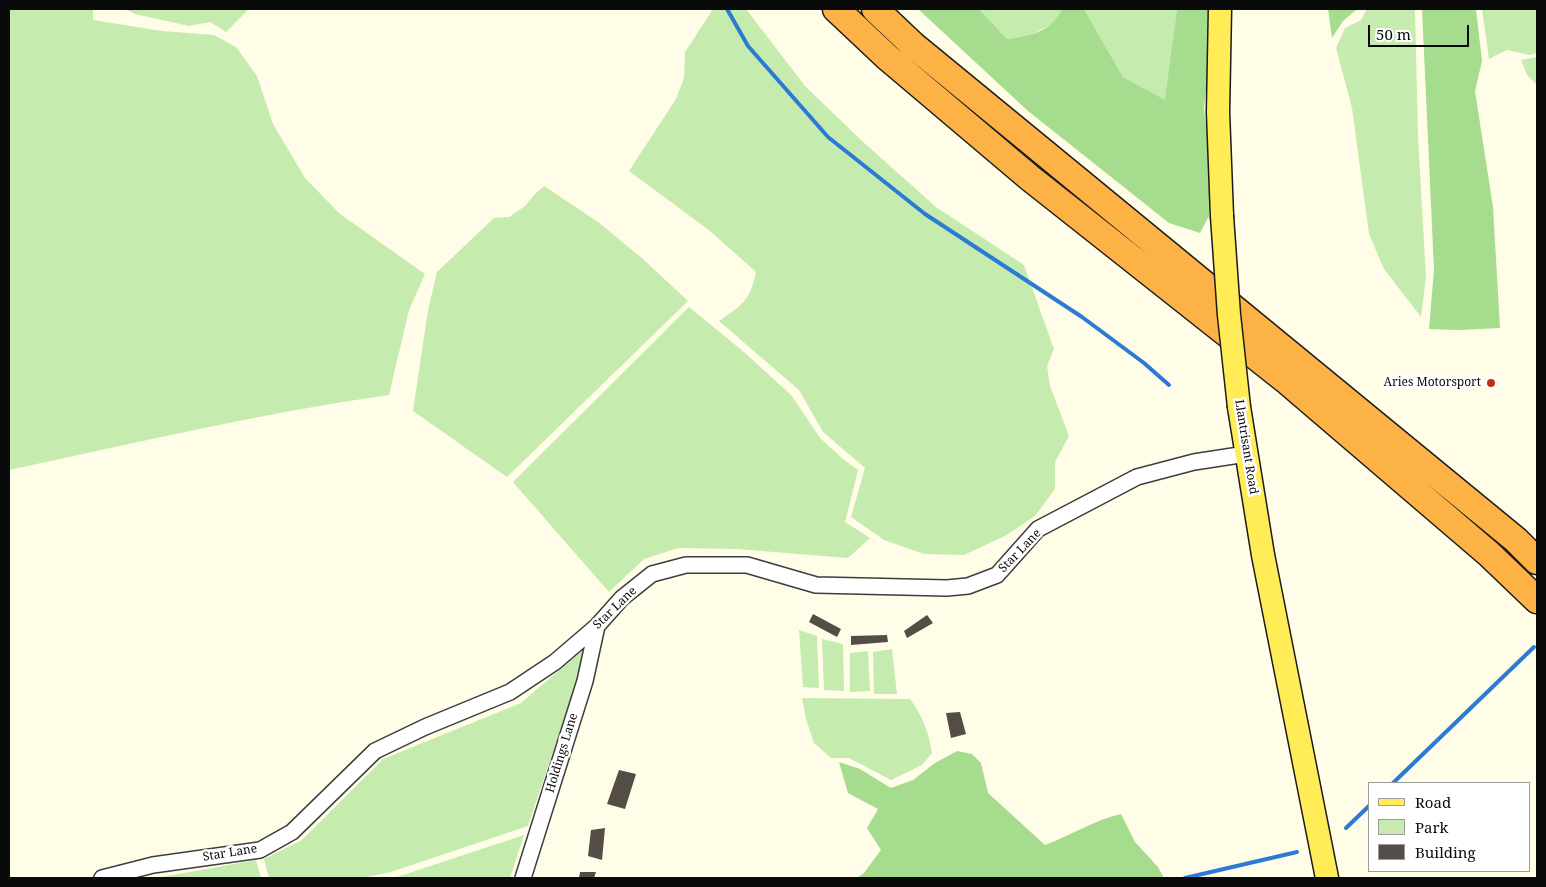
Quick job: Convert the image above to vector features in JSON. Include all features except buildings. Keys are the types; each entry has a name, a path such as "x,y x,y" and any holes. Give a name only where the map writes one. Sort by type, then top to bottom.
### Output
{"highway":[{"path":"836,9 887,57 1030,178 1288,382 1489,554 1537,600"},
{"path":"875,9 913,45 1516,540 1537,561"}],"main road":[{"name":"Llantrisant Road","path":"1220,9 1218,112 1222,216 1229,315 1239,408 1286,680 1327,878"}],"street":[{"name":"Star Lane","path":"102,878 152,866 260,850 292,832 375,751 425,727 510,692 555,662 597,626 622,598 652,574 686,565 747,565 816,585 947,588 968,586 998,575 1038,529 1137,477 1194,462 1246,454"},
{"name":"Holdings Lane","path":"523,878 585,681 597,626"}],"green space":[{"path":"9,9 93,9 93,20 162,31 214,35 236,47 257,76 273,124 305,178 340,214 425,274 409,310 389,395 246,420 9,470"},
{"path":"125,9 249,9 226,32 210,22 189,26 135,14"},
{"path":"713,9 746,9 805,86 861,140 936,207 1024,265 1054,349 1047,366 1050,386 1069,436 1055,462 1055,489 1035,516 1005,536 964,555 924,554 884,540 851,517 865,468 823,432 799,390 719,321 734,311 748,296 756,272 710,231 629,171 676,99 684,78 685,52"},
{"path":"918,9 979,9 1007,39 1039,32 1058,17 1062,9 1084,9 1123,77 1165,100 1177,9 1212,9 1212,38 1204,108 1211,171 1209,216 1200,233 1169,223 1028,111"},
{"path":"979,9 1062,9 1056,22 1029,36 1007,39"},
{"path":"1084,9 1177,9 1166,101 1123,77"},
{"path":"1328,9 1357,9 1343,21 1332,38"},
{"path":"1367,9 1415,9 1418,137 1426,277 1421,317 1384,269 1369,234 1352,108 1336,48 1345,28 1361,20"},
{"path":"1422,9 1476,9 1482,61 1475,91 1493,207 1500,328 1429,329 1434,270"},
{"path":"1482,9 1537,9 1537,53 1530,55 1507,50 1489,59"},
{"path":"1537,57 1537,85 1527,75 1521,60"},
{"path":"544,186 598,222 643,259 688,301 507,477 413,411 428,310 437,272 494,218 509,217 525,206"},
{"path":"689,307 744,352 792,396 820,438 858,470 845,522 870,538 848,558 737,549 678,548 644,559 609,592 513,482"},
{"path":"799,630 817,636 819,688 803,687"},
{"path":"822,639 843,644 844,691 824,690"},
{"path":"584,649 578,677 528,826 391,872 361,878 269,878 264,859 302,840 383,759 521,703"},
{"path":"892,649 897,694 874,694 873,652"},
{"path":"868,651 870,691 850,692 850,653"},
{"path":"802,698 910,699 924,724 932,753 922,765 891,780 849,758 831,758 814,743 806,719"},
{"path":"957,751 972,754 981,763 988,793 1045,845 1102,820 1121,814 1135,842 1158,867 1164,878 857,878 864,873 881,850 867,828 878,809 848,793 839,762 860,769 891,788 913,780 935,763"},
{"path":"524,835 510,878 394,878"},
{"path":"256,860 261,878 156,878"}],"waterway":[{"path":"727,9 748,46 828,137 925,214 1082,317 1144,363 1169,385"},
{"path":"1394,782 1534,647"},
{"path":"1346,828 1368,807"},
{"path":"1185,878 1297,852"}],"place":[{"name":"Aries Motorsport","path":"1491,383"}]}
